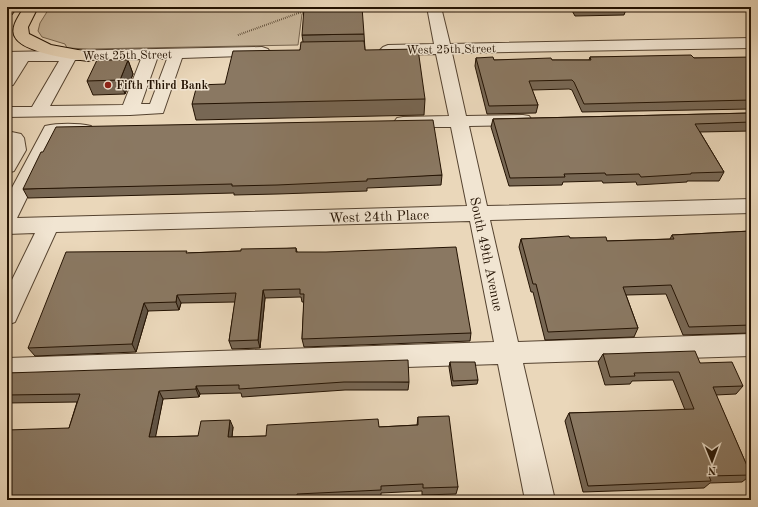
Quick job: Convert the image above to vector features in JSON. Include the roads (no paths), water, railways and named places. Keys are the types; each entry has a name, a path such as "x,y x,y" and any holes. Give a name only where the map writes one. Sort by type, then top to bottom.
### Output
{"main road":[{"path":"7,11 10,7"},
{"path":"7,28 27,7"},
{"path":"31,7 21,27 22,36 30,43 46,49 88,56"}],"street":[{"name":"South 49th Avenue","path":"434,7 540,500"},
{"name":"West 25th Street","path":"370,51 751,43"},
{"name":"West 25th Street","path":"15,57 277,52"},
{"path":"130,110 151,54"},
{"path":"7,112 158,109 176,54"},
{"path":"38,112 70,56"},
{"path":"7,81 15,57"},
{"path":"390,123 539,119"},
{"path":"7,217 51,130 98,129"},
{"path":"7,137 15,138 17,150 7,166"},
{"name":"West 24th Place","path":"7,226 751,206"},
{"path":"7,316 49,225"},
{"path":"7,369 751,344"}],"place":[{"name":"Fifth Third Bank","path":"108,85"}]}
